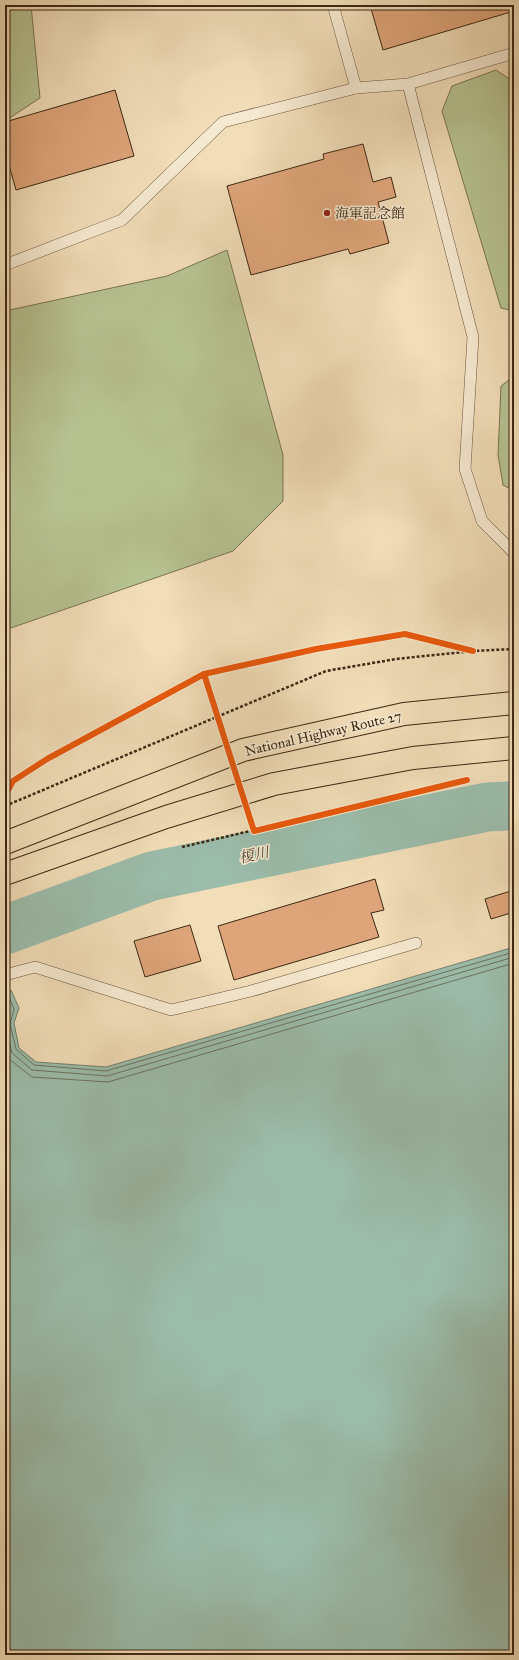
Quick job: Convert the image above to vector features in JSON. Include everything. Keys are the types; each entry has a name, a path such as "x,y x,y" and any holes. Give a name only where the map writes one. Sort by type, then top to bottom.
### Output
{"highway":[{"name":"National Highway Route 27","path":"5,843 243,750 404,714 514,703"},
{"path":"5,874 166,818 274,784 413,758 514,748"}],"lane":[{"path":"334,5 356,88"},
{"path":"5,265 122,220 222,122 356,88 408,84 514,53"},
{"path":"408,84 473,336 465,469 482,522 514,553"},
{"path":"5,975 35,967 171,1010 251,991 416,943"}],"path":[{"path":"5,806 326,671 396,658 514,649"},
{"path":"182,847 467,780"}],"green space":[{"path":"5,5 31,5 40,98 5,121"},
{"path":"496,70 514,82 514,311 501,308 442,111 452,86"},
{"path":"227,250 283,455 283,501 233,551 5,630 5,311 167,276"},
{"path":"514,376 514,491 503,485 498,455 501,386"}],"water":[{"path":"514,947 514,1655 5,1655 5,993 11,990 19,1008 14,1023 19,1048 36,1062 106,1067"}],"building":[{"path":"370,5 514,5 514,11 383,50"},
{"path":"115,90 134,156 16,190 5,151 5,122"},
{"path":"363,144 373,182 391,177 396,197 378,202 389,243 350,254 348,249 251,275 227,186 324,159 323,154"},
{"path":"375,879 384,910 371,913 379,937 234,980 218,926"},
{"path":"514,890 514,912 491,919 485,899"},
{"path":"190,925 201,961 145,977 134,941"}],"waterway":[{"name":"榎川","path":"5,930 152,876 487,807 509,806"}],"cycle path":[{"path":"5,796 13,781 47,759 204,674 316,649 405,634 473,651"},
{"path":"204,674 254,831 467,780"}],"place":[{"name":"海軍記念館","path":"327,213"}]}
